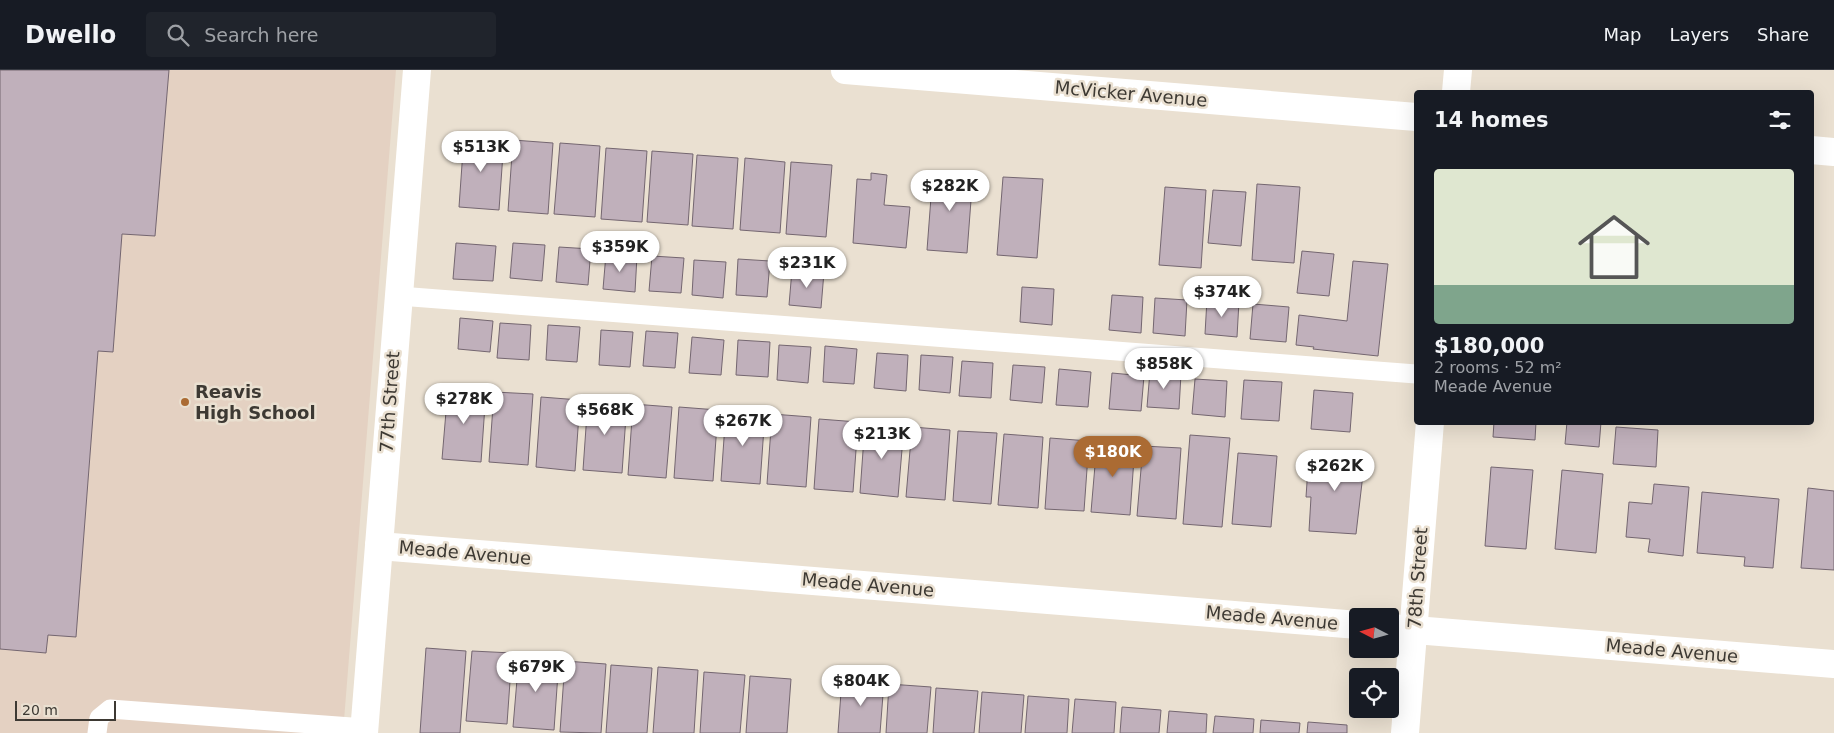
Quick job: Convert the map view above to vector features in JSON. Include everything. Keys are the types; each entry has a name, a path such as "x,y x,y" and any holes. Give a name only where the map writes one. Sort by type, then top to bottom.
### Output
{"street":[{"name":"77th Street","path":"364,730 416,70"},
{"name":"McVicker Avenue","path":"845,70 1414,117"},
{"path":"1456,90 1458,70"},
{"path":"1814,150 1834,152"},
{"name":"78th Street","path":"1405,733 1402,629 1430,425"},
{"name":"Meade Avenue","path":"379,546 1349,624"},
{"name":"Meade Avenue","path":"1402,629 1834,664"}],"lane":[{"path":"398,296 1414,374"},
{"path":"97,733 99,718 110,709 364,730"}],"shaded area":[{"name":"Reavis High School","path":"0,70 396,70 343,733 0,733"}],"building":[{"path":"0,70 169,70 155,236 122,234 113,352 98,351 76,637 48,635 46,653 0,649"},
{"path":"464,136 504,139 499,210 459,207"},
{"path":"513,140 553,143 548,214 508,211"},
{"path":"560,143 600,146 595,217 554,214"},
{"path":"606,148 647,151 642,222 601,219"},
{"path":"652,151 693,154 688,225 647,222"},
{"path":"697,155 738,158 733,229 692,226"},
{"path":"745,158 785,162 780,233 740,230"},
{"path":"791,162 832,165 826,237 786,234"},
{"path":"933,171 973,174 967,253 927,250"},
{"path":"871,173 887,175 884,205 910,207 906,248 853,243 857,179 871,180"},
{"path":"1003,177 1043,179 1037,258 997,255"},
{"path":"1257,184 1300,187 1294,263 1252,260"},
{"path":"1165,187 1206,190 1201,268 1159,265"},
{"path":"1213,190 1246,192 1241,246 1208,243"},
{"path":"456,243 496,246 493,281 453,279"},
{"path":"513,243 545,245 542,281 510,278"},
{"path":"559,247 591,249 588,285 556,282"},
{"path":"1302,251 1334,254 1329,296 1297,293"},
{"path":"606,254 637,256 635,292 603,289"},
{"path":"652,256 684,258 681,293 649,291"},
{"path":"738,259 770,261 767,297 736,295"},
{"path":"694,260 726,262 723,298 692,295"},
{"path":"1353,261 1388,264 1378,356 1313,349 1314,347 1296,345 1299,315 1347,321"},
{"path":"792,270 824,272 821,308 789,305"},
{"path":"1022,287 1054,289 1052,325 1020,322"},
{"path":"1112,295 1143,297 1141,333 1109,330"},
{"path":"1155,298 1187,300 1185,336 1153,333"},
{"path":"1207,299 1239,301 1237,337 1205,334"},
{"path":"1253,304 1289,307 1286,342 1250,339"},
{"path":"460,318 493,321 490,352 458,349"},
{"path":"500,323 531,325 529,360 497,358"},
{"path":"548,325 580,327 577,362 546,360"},
{"path":"601,330 633,332 630,367 599,365"},
{"path":"646,331 678,333 675,368 643,366"},
{"path":"692,337 724,340 721,375 689,373"},
{"path":"738,340 770,342 768,377 736,375"},
{"path":"779,345 811,347 808,383 777,380"},
{"path":"825,346 857,349 854,384 823,382"},
{"path":"877,353 908,355 906,391 874,388"},
{"path":"921,355 953,357 950,393 919,390"},
{"path":"962,361 993,363 991,398 959,396"},
{"path":"1013,365 1045,367 1042,403 1010,400"},
{"path":"1059,369 1091,372 1088,407 1056,405"},
{"path":"1150,371 1181,374 1179,409 1147,407"},
{"path":"1112,373 1144,376 1141,411 1109,409"},
{"path":"1195,379 1227,381 1225,417 1192,414"},
{"path":"1244,380 1282,382 1279,421 1241,419"},
{"path":"448,388 486,391 481,462 442,459"},
{"path":"1314,390 1353,393 1350,432 1311,429"},
{"path":"494,392 533,394 528,465 489,462"},
{"path":"541,397 580,400 575,471 536,467"},
{"path":"588,399 627,402 622,473 583,470"},
{"path":"633,404 672,407 666,478 628,475"},
{"path":"679,407 718,410 713,481 674,478"},
{"path":"726,410 765,413 760,484 721,481"},
{"path":"772,414 811,417 806,487 767,484"},
{"path":"819,419 858,422 853,492 814,489"},
{"path":"865,423 904,426 898,497 860,493"},
{"path":"1494,425 1536,425 1535,440 1493,437"},
{"path":"1567,425 1601,425 1599,447 1565,444"},
{"path":"912,427 950,430 945,500 906,497"},
{"path":"1616,427 1658,430 1656,467 1613,464"},
{"path":"958,431 997,433 991,504 953,501"},
{"path":"1004,434 1043,437 1038,508 998,505"},
{"path":"1190,435 1230,438 1222,527 1183,524"},
{"path":"1050,438 1089,441 1084,511 1045,509"},
{"path":"1097,442 1135,444 1130,515 1091,512"},
{"path":"1143,446 1181,448 1176,519 1137,516"},
{"path":"1238,453 1277,456 1271,527 1232,524"},
{"path":"1309,453 1365,457 1356,534 1309,531 1311,497 1306,497"},
{"path":"1491,467 1533,470 1526,549 1485,546"},
{"path":"1562,470 1603,474 1596,553 1555,549"},
{"path":"1654,484 1689,487 1683,556 1648,552 1650,539 1626,537 1629,502 1652,504"},
{"path":"1808,488 1834,491 1834,570 1801,568"},
{"path":"1702,492 1779,499 1773,568 1744,566 1745,557 1697,553"},
{"path":"426,648 466,651 460,733 420,733"},
{"path":"472,651 512,653 507,724 466,721"},
{"path":"519,656 559,659 554,730 513,727"},
{"path":"565,661 606,664 601,733 560,732"},
{"path":"611,665 652,668 647,733 606,733"},
{"path":"658,667 698,670 694,733 653,733"},
{"path":"704,672 745,675 740,733 700,733"},
{"path":"750,676 791,679 787,733 746,733"},
{"path":"842,679 884,682 880,733 838,733"},
{"path":"889,684 931,687 927,733 886,733"},
{"path":"936,688 978,691 974,733 933,733"},
{"path":"982,692 1024,695 1021,733 979,733"},
{"path":"1028,696 1069,699 1067,733 1025,733"},
{"path":"1075,699 1116,702 1114,733 1072,733"},
{"path":"1122,707 1161,710 1159,733 1120,733"},
{"path":"1169,711 1207,714 1206,733 1167,733"},
{"path":"1215,716 1254,719 1253,733 1213,733"},
{"path":"1261,720 1300,723 1299,733 1260,733"},
{"path":"1308,722 1347,725 1347,733 1307,733"}],"place":[{"name":"Reavis High School","path":"185,402"}]}
